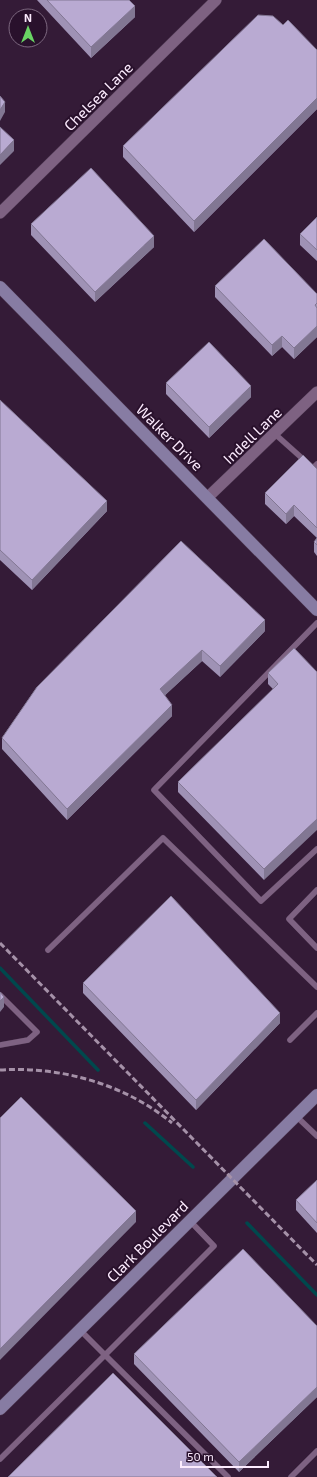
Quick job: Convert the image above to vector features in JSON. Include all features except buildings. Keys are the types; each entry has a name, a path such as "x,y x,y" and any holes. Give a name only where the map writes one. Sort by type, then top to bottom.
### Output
{"street":[{"name":"Chelsea Lane","path":"0,213 216,0"},
{"name":"Walker Drive","path":"0,287 317,610"},
{"name":"Indell Lane","path":"207,498 317,392"},
{"name":"Clark Boulevard","path":"0,1409 317,1095"}],"lane":[{"path":"275,434 313,468 317,464"},
{"path":"317,623 154,790 261,901 317,849"},
{"path":"48,950 163,838 317,987"},
{"path":"317,890 289,919 317,948"},
{"path":"0,995 37,1032 28,1040 0,1045"},
{"path":"290,1040 317,1013"},
{"path":"296,1116 317,1136"},
{"path":"0,1459 214,1246 190,1221"},
{"path":"80,1330 228,1477"},
{"path":"291,1477 317,1451"}],"waterway":[{"path":"0,968 98,1070"},
{"path":"145,1123 193,1167"},
{"path":"247,1223 317,1295"}],"railway":[{"path":"0,943 317,1265"},
{"path":"0,1070 46,1071 91,1080 134,1098 154,1109 172,1123"}]}
